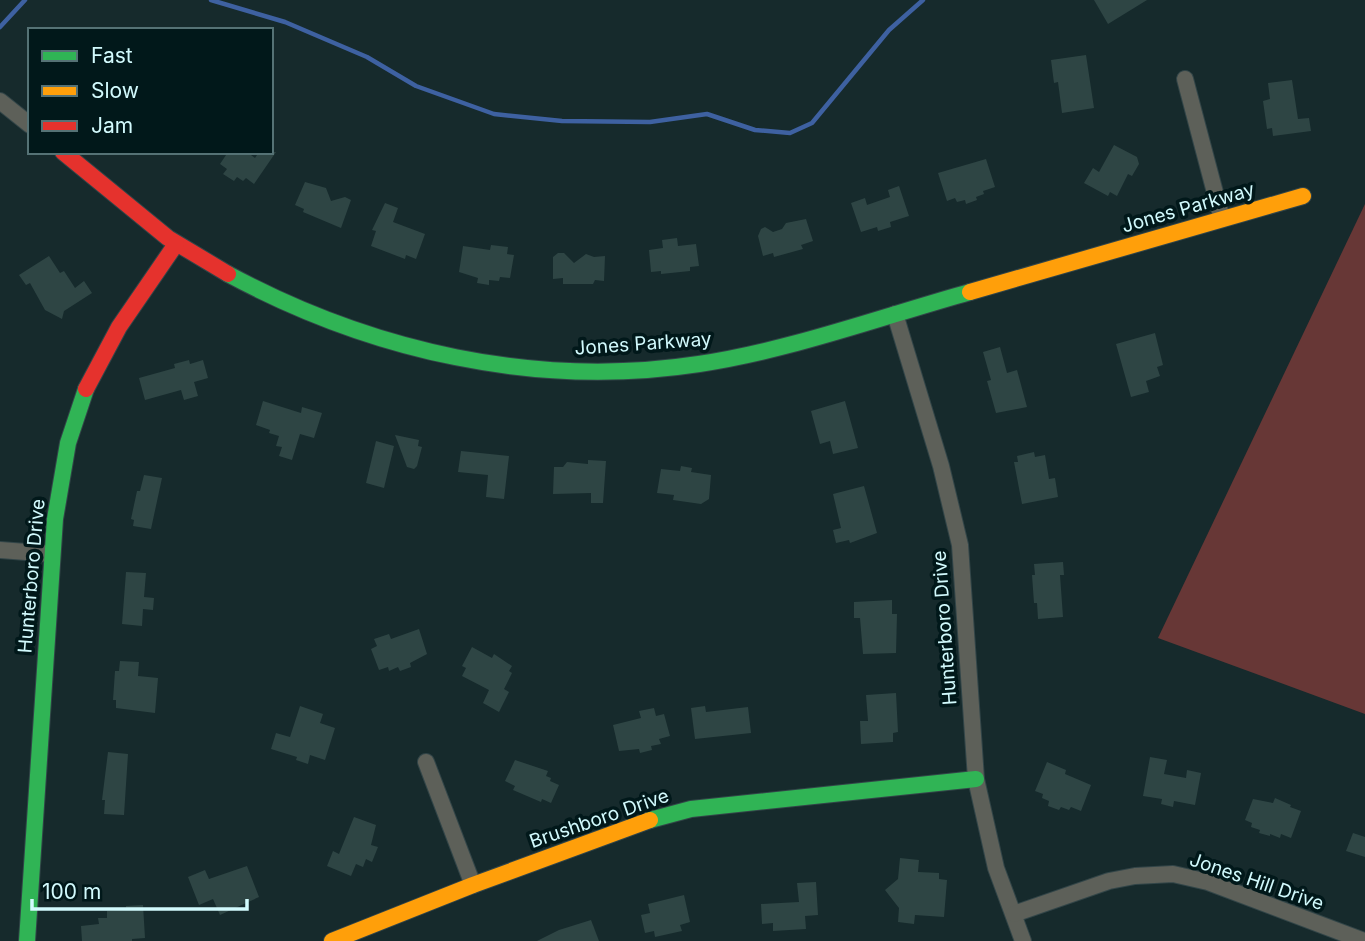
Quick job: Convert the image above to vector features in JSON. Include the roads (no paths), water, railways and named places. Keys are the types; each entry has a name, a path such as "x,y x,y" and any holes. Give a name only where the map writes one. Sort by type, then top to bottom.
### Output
{"street":[{"path":"1185,79 1222,219"},
{"path":"0,101 28,123"},
{"name":"Jones Parkway","path":"65,154 176,244 243,284 309,313 379,338 433,353 490,364 545,369 692,365 759,352 1303,196"},
{"name":"Hunterboro Drive","path":"27,941 52,554 62,470 75,417 99,360 134,303 176,244"},
{"name":"Hunterboro Drive","path":"895,314 941,466 960,545 976,779 996,868 1023,941"},
{"path":"0,550 52,554"},
{"path":"426,762 473,885"},
{"name":"Brushboro Drive","path":"332,941 652,819 691,809 976,779"},
{"name":"Jones Hill Drive","path":"1014,914 1109,881 1135,876 1173,874 1208,882 1364,941"}],"waterway":[{"path":"0,27 25,0"},
{"path":"211,0 285,22 367,57 416,86 494,114 562,121 650,122 707,114 755,130 790,133 812,123 889,30 923,0"}]}
